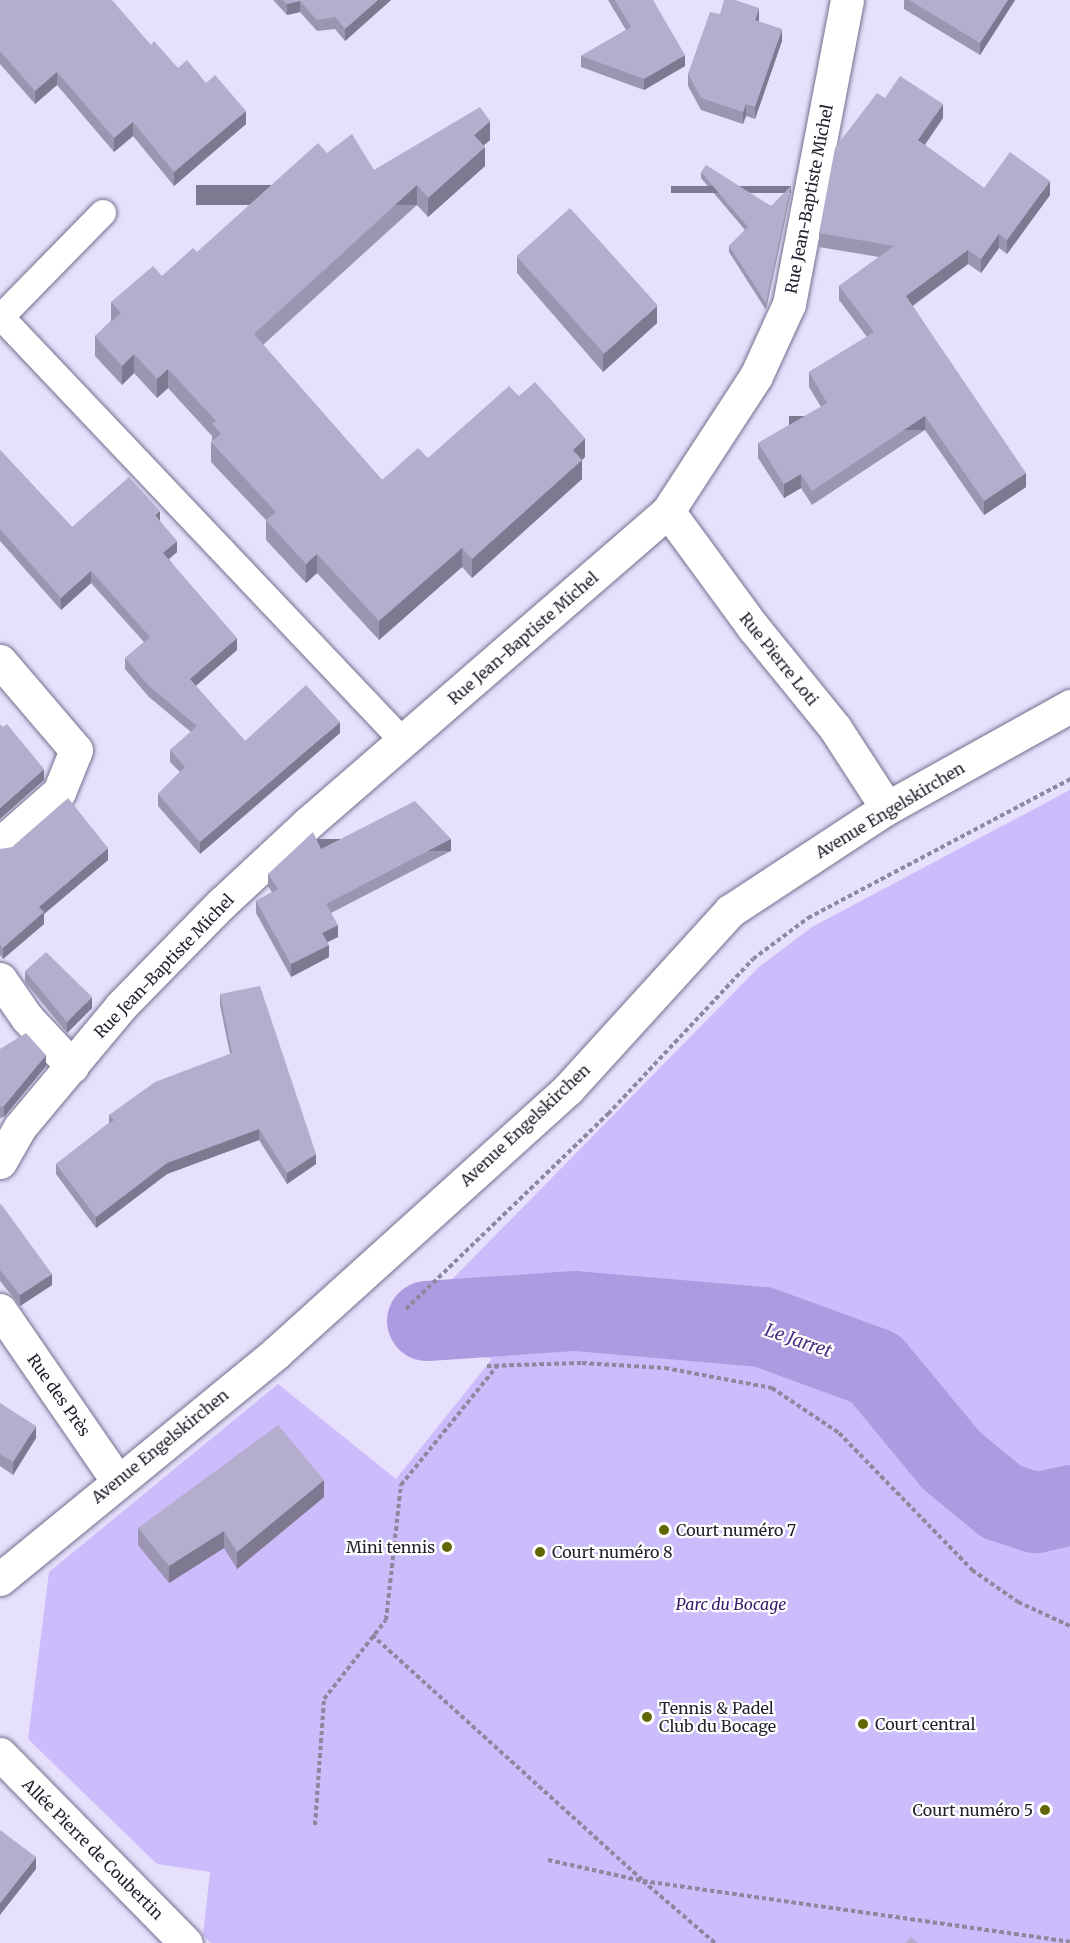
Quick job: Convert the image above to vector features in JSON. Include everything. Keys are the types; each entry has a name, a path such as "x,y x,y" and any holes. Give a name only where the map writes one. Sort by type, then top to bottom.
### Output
{"street":[{"name":"Rue Jean-Baptiste Michel","path":"0,1162 20,1127 121,1006 222,903 403,741 668,511 756,375 789,304 847,0"},
{"name":"Rue Pierre Loti","path":"668,511 753,627 835,728 887,808"},
{"path":"0,661 76,750 59,792 0,844"},
{"name":"Avenue Engelskirchen","path":"0,1579 117,1480 276,1352 568,1089 730,911 887,808 1070,706"},
{"path":"0,980 27,1018 72,1066"},
{"name":"Rue des Près","path":"0,1310 117,1480"},
{"name":"Allée Pierre de Coubertin","path":"0,1755 186,1943"}],"lane":[{"path":"103,213 1,316 403,741"}],"path":[{"path":"406,1309 608,1114 753,959 808,918 1070,779"},
{"path":"315,1825 324,1699 386,1620 401,1485 499,1365"},
{"path":"487,1366 665,1368 772,1388 839,1433 972,1570 1018,1602 1070,1626"},
{"path":"372,1635 643,1881 715,1943"},
{"path":"548,1860 643,1881 1070,1942"}],"green space":[{"name":"Parc du Bocage","path":"1070,790 1070,1943 211,1943 203,1935 210,1872 157,1864 28,1739 49,1572 278,1384 396,1479 492,1359 436,1341 424,1332 417,1315 759,967 812,927"}],"building":[{"path":"0,0 112,0 151,45 154,41 178,68 187,60 206,83 215,75 246,111 174,172 133,122 114,138 57,72 35,91 0,51"},
{"path":"283,0 378,0 345,29 335,17 317,20 300,1 287,4"},
{"path":"615,0 653,0 685,55 644,79 581,56 631,27"},
{"path":"724,0 735,0 759,8 755,20 782,29 755,107 746,104 743,112 701,98 688,74 710,12 720,14"},
{"path":"909,0 1008,0 980,43"},
{"path":"900,76 943,104 918,140 984,188 1010,152 1050,181 1007,240 999,234 981,259 968,250 906,296 1026,473 984,501 925,416 812,491 801,474 784,484 758,443 827,403 809,372 874,332 839,286 894,246 819,233 835,148 877,93 885,98"},
{"path":"480,107 490,121 474,135 485,147 428,198 417,185 254,334 382,480 418,448 428,458 509,386 519,396 535,382 585,438 573,450 582,460 472,559 462,548 379,621 317,554 306,564 266,520 276,512 211,442 221,434 212,424 216,421 168,369 157,379 134,354 122,366 95,336 121,313 111,302 153,266 162,276 193,248 197,252 318,143 327,153 352,134 374,170"},
{"path":"706,165 771,206 791,186 766,303 729,246 748,227 701,172"},
{"path":"570,208 658,305 604,354 516,256"},
{"path":"0,450 72,527 129,477 160,511 155,515 177,541 163,553 237,638 190,679 245,741 306,685 340,722 200,842 158,794 185,767 170,750 197,726 149,686 125,658 150,637 91,571 61,598 0,529"},
{"path":"0,724 3,727 7,724 44,769 0,808"},
{"path":"68,798 108,848 39,907 44,912 3,948 0,944 0,849 12,847"},
{"path":"415,801 451,839 326,904 338,925 322,933 329,945 291,964 256,901 278,889 268,874 313,832 321,849"},
{"path":"46,952 92,997 67,1022 25,971"},
{"path":"260,986 316,1154 287,1173 259,1129 167,1163 96,1217 56,1164 114,1120 109,1115 155,1082 232,1053 220,994"},
{"path":"26,1033 46,1055 4,1106 0,1107 0,1049"},
{"path":"1,1204 52,1274 20,1295 0,1270"},
{"path":"0,1403 36,1426 13,1462 0,1454"},
{"path":"278,1425 324,1480 237,1552 224,1531 169,1566 138,1528"},
{"path":"0,1830 36,1857 0,1903"},
{"path":"911,1937 918,1943 905,1943"}],"waterway":[{"name":"Le Jarret","path":"427,1321 575,1311 763,1327 875,1368 952,1461 1002,1502 1036,1513 1070,1505"}],"place":[{"name":"Court numéro 7","path":"664,1530"},
{"name":"Mini tennis","path":"447,1547"},
{"name":"Court numéro 8","path":"540,1552"},
{"name":"Tennis & Padel Club du Bocage","path":"647,1717"},
{"name":"Court central","path":"863,1724"},
{"name":"Court numéro 5","path":"1045,1810"}]}
